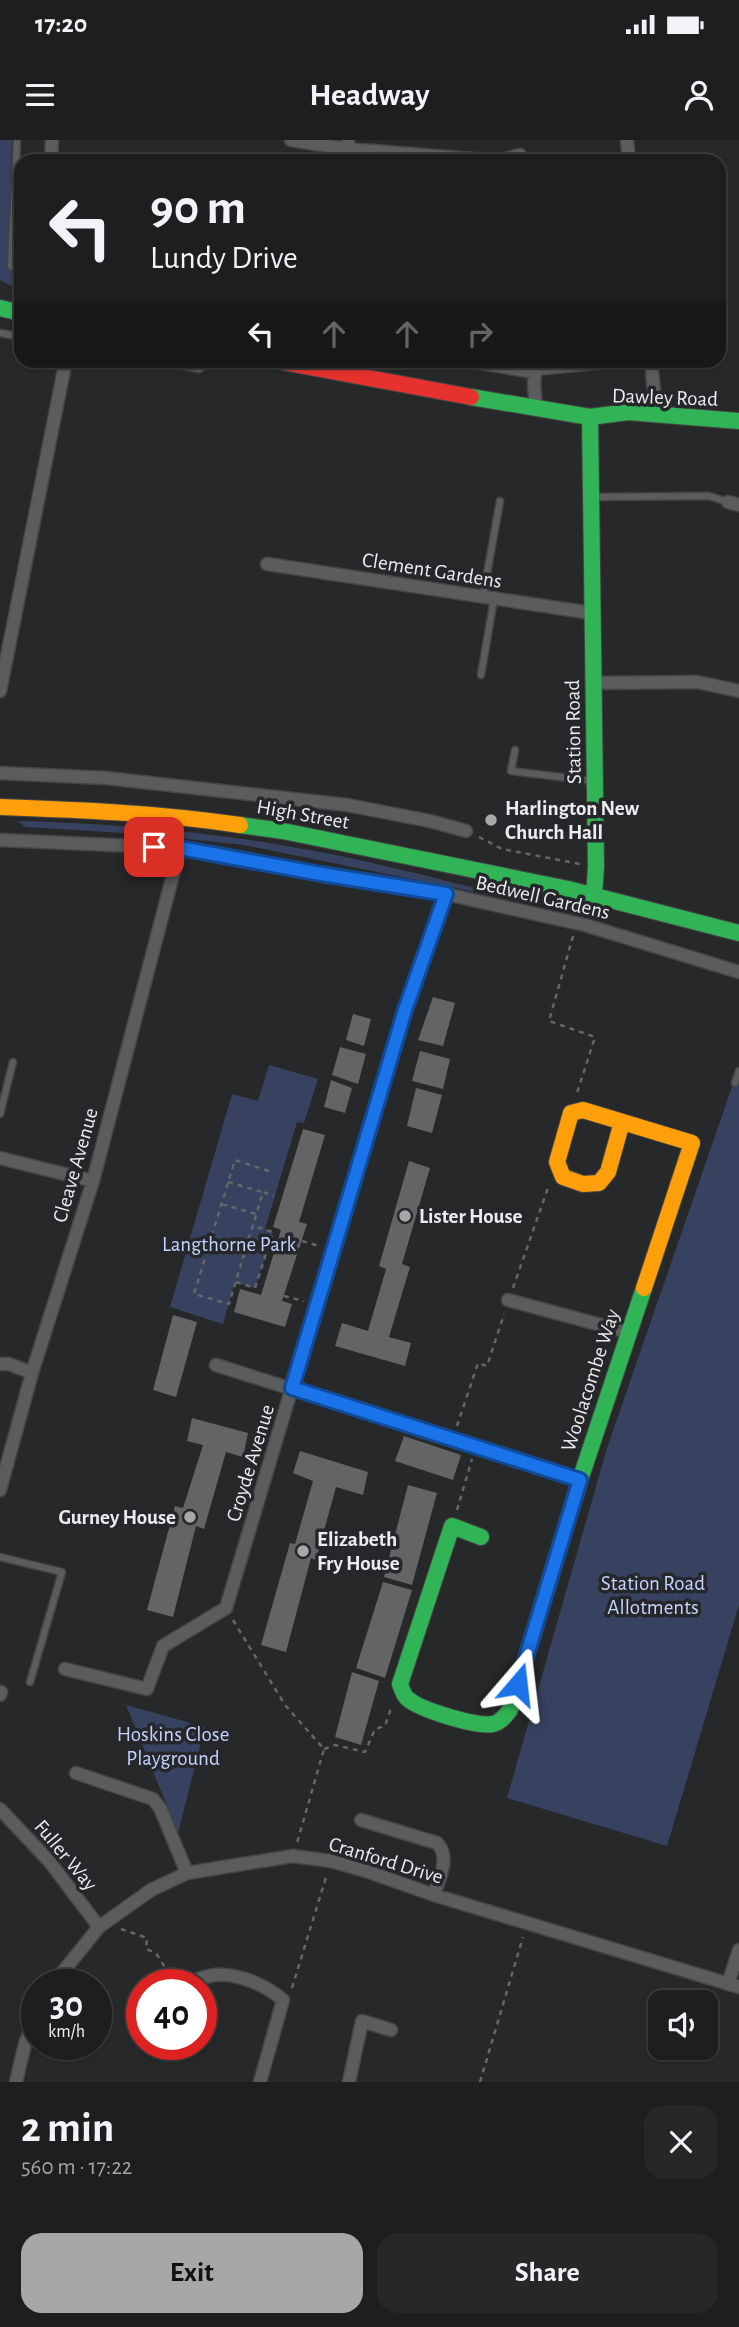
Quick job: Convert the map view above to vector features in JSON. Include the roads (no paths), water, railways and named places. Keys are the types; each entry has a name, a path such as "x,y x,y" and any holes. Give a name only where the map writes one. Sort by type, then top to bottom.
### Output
{"street":[{"path":"291,140 348,150 403,154"},
{"path":"0,691 64,368"},
{"name":"Dawley Road","path":"316,368 590,417 628,412 739,421"},
{"path":"511,368 536,372 536,408"},
{"path":"652,368 656,413"},
{"name":"Station Road","path":"590,417 596,867 594,895"},
{"name":"Clement Gardens","path":"267,564 591,613"},
{"path":"593,684 697,682 739,691"},
{"path":"0,773 106,778 346,805 430,821 466,831"},
{"name":"High Street","path":"8,807 113,811 237,823 332,839 594,895"},
{"name":"Bedwell Gardens","path":"0,840 180,848 446,894 576,923 739,972"},
{"name":"Cleave Avenue","path":"0,1490 32,1373 93,1181 180,848"},
{"name":"Croyde Avenue","path":"65,1669 147,1689 163,1646 226,1608 405,1010 446,894"},
{"path":"594,895 739,933"},
{"name":"Woolacombe Way","path":"481,1536 452,1526 400,1684 405,1697 416,1704 478,1725 498,1723 510,1710 627,1332 692,1143 583,1110 571,1113 557,1162 563,1177 583,1184 599,1183 608,1172 622,1122"},
{"path":"0,1158 93,1181"},
{"path":"508,1300 627,1332"},
{"path":"0,1364 9,1364 32,1373"},
{"path":"216,1365 580,1480"},
{"path":"76,1773 153,1799 160,1808 187,1873"},
{"name":"Fuller Way","path":"0,1809 103,1924"},
{"path":"361,1820 437,1843 443,1849 445,1856 434,1895"},
{"name":"Cranford Drive","path":"66,1969 103,1924 151,1890 187,1873 293,1856 331,1861 434,1895 733,1985"},
{"path":"733,1985 739,1950"},
{"path":"217,1975 239,1977 272,1990 283,2000 260,2082"},
{"path":"349,2082 362,2021 391,2030"},
{"path":"16,2082 21,2060"}],"lane":[{"path":"14,212 11,266 14,268"},
{"path":"536,372 576,368"},
{"path":"591,498 709,496 734,503"},
{"path":"481,675 500,501"},
{"path":"516,750 511,771 594,781"},
{"path":"0,1114 13,1062"},
{"path":"735,1083 739,1071"},
{"path":"0,1556 62,1572 30,1682"}],"place":[{"name":"Harlington New Church Hall","path":"491,820"},
{"name":"Lister House","path":"405,1216"},
{"name":"Gurney House","path":"190,1517"},
{"name":"Elizabeth Fry House","path":"303,1551"}],"park label":[{"name":"Langthorne Park","path":"229,1244"},
{"name":"Station Road Allotments","path":"653,1595"},
{"name":"Hoskins Close Playground","path":"173,1746"}]}
